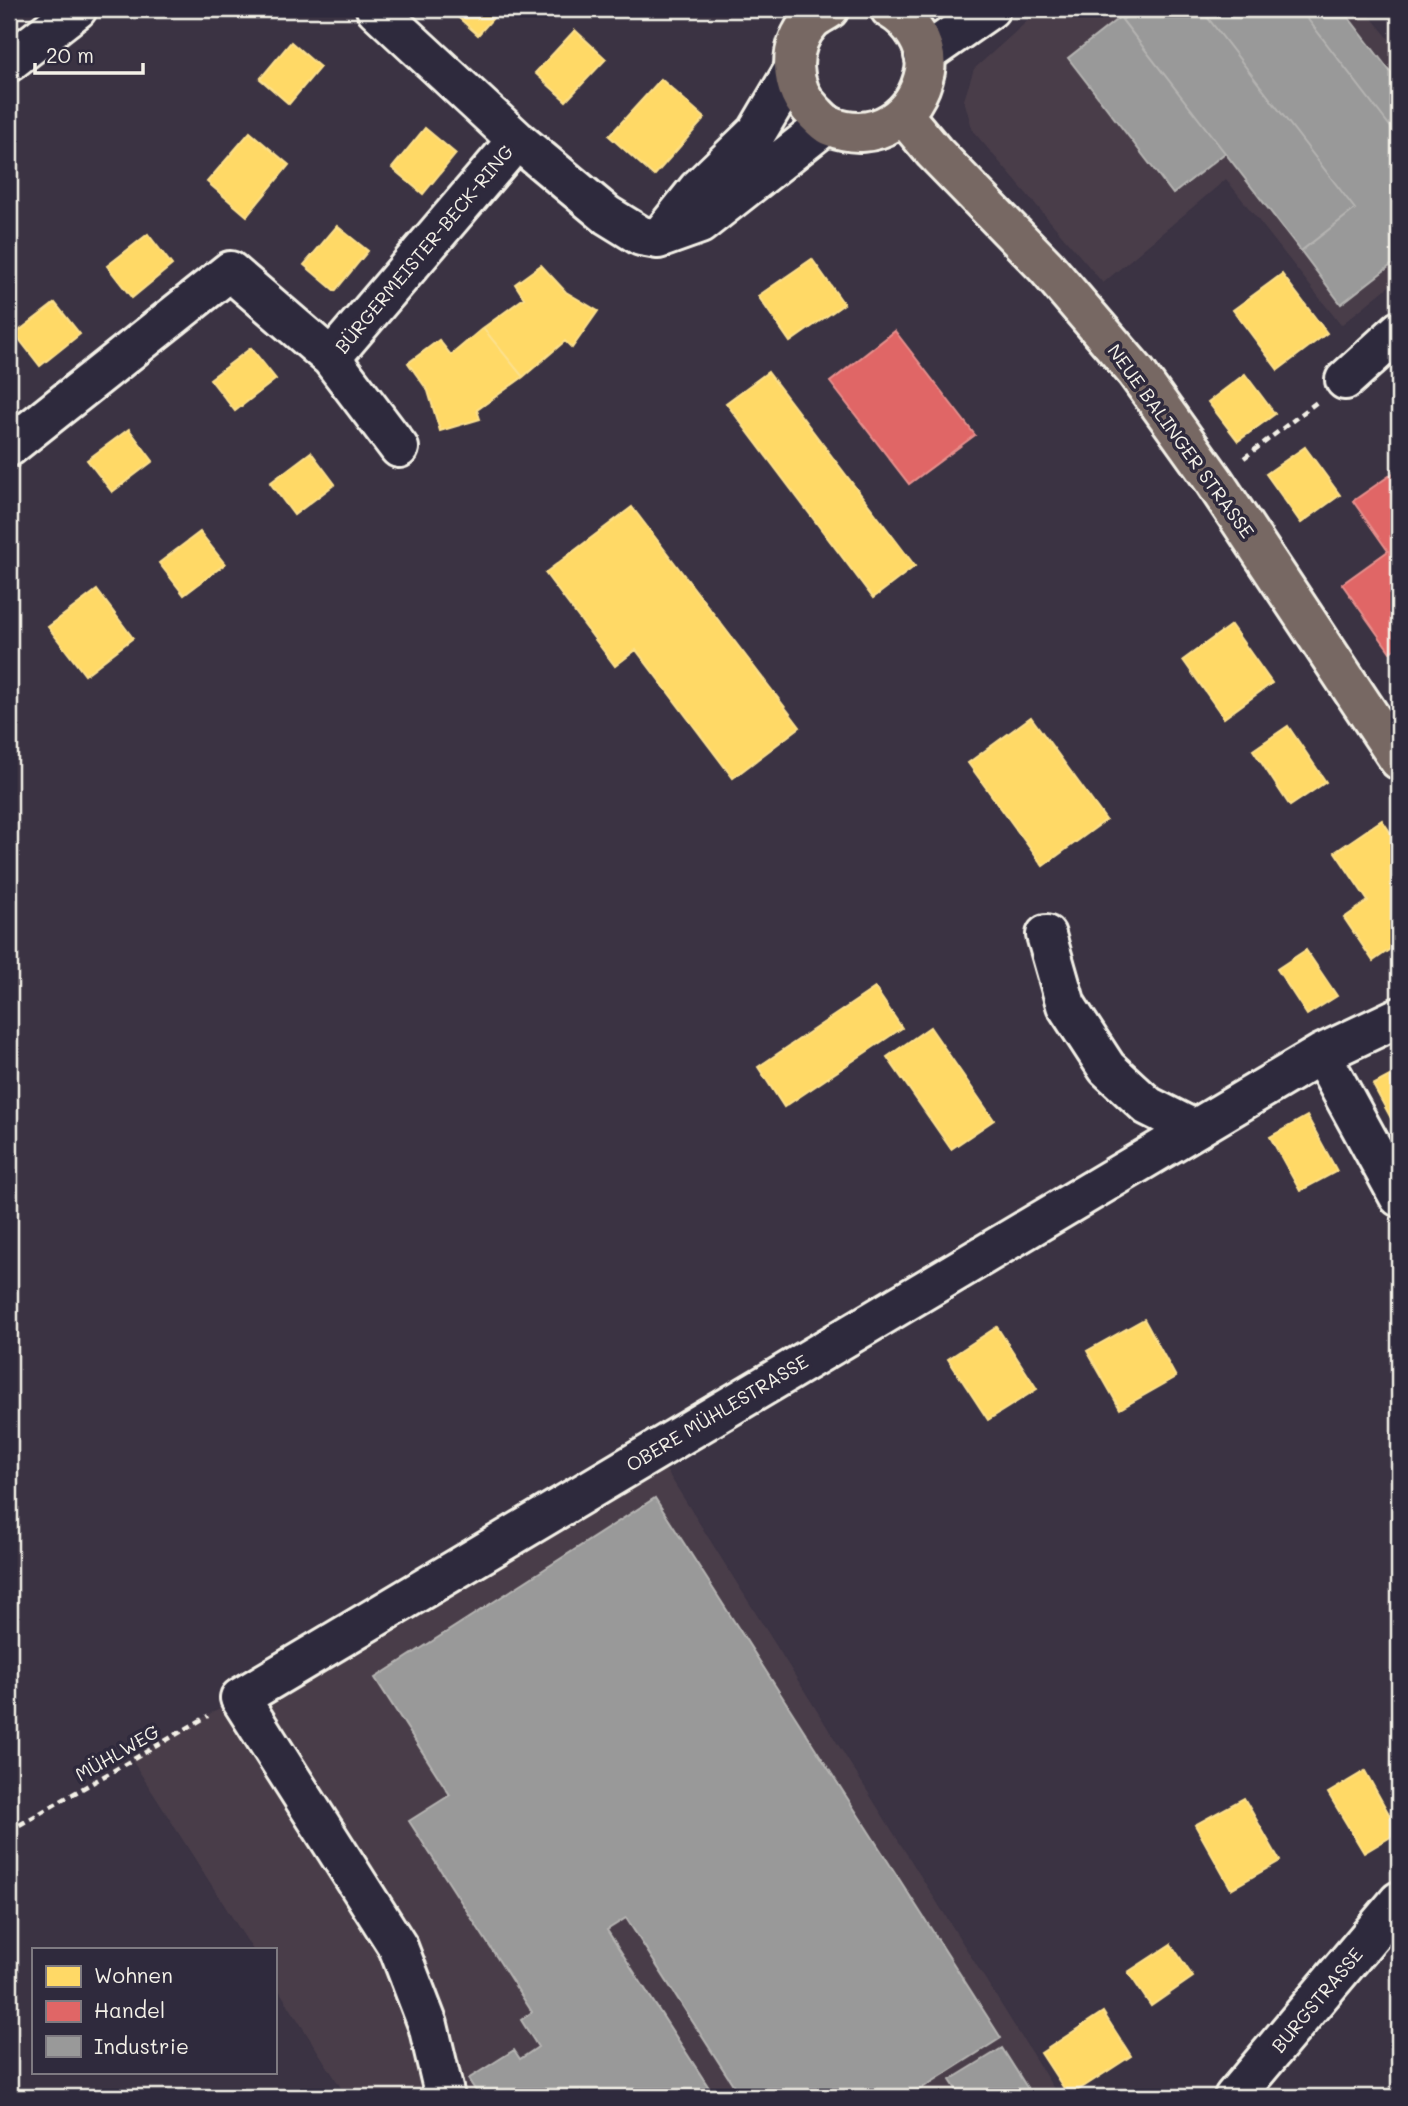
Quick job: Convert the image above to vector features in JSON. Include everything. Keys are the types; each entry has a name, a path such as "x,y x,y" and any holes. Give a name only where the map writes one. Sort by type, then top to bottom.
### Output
{"main road":[{"path":"813,13 798,42 793,71 803,102 827,124 858,132 883,128 903,115 919,93 926,67 924,54 915,31 900,11"},
{"name":"NEUE BALINGER STRASSE","path":"903,115 934,152 1046,267 1136,372 1214,481 1399,760"}],"street":[{"path":"9,62 77,9"},
{"name":"BÜRGERMEISTER-BECK-RING","path":"376,9 517,140 607,215 641,236 658,239"},
{"path":"924,54 990,9"},
{"path":"658,239 698,189 757,132 793,71"},
{"path":"658,239 700,224 827,124"},
{"name":"BÜRGERMEISTER-BECK-RING","path":"331,358 517,140"},
{"name":"BÜRGERMEISTER-BECK-RING","path":"9,447 230,271 331,358 399,448"},
{"path":"1345,380 1399,331"},
{"path":"1046,935 1066,1005 1107,1068 1148,1106 1194,1129"},
{"name":"OBERE MÜHLESTRASSE","path":"240,1698 1321,1054 1399,1017"},
{"path":"1321,1054 1399,1197"},
{"path":"240,1698 398,1947 428,2025 445,2097"},
{"name":"BURGSTRASSE","path":"1234,2097 1399,1901"}],"path":[{"path":"1214,481 1345,380"},
{"name":"MÜHLWEG","path":"9,1832 240,1698"}],"shaded area":[{"path":"1041,9 1364,9 1399,51 1399,278 1341,325 1226,179 1103,283 973,131 964,100 974,69"},
{"path":"654,1451 1059,2097 347,2097 276,1986 276,1948 252,1948 132,1760"}],"building: Wohnen":[{"path":"449,9 501,9 478,35"},
{"path":"575,30 606,59 566,101 535,73"},
{"path":"291,42 320,67 289,104 260,79"},
{"path":"661,79 705,118 654,176 609,136"},
{"path":"425,128 456,154 423,194 392,168"},
{"path":"250,132 289,165 247,216 207,182"},
{"path":"337,226 368,251 335,291 304,265"},
{"path":"148,234 172,265 132,298 107,266"},
{"path":"812,259 844,304 790,342 758,296"},
{"path":"541,265 566,292 598,311 572,348 565,341 523,377 483,328 524,298 515,284"},
{"path":"1282,274 1327,333 1278,370 1233,310"},
{"path":"55,303 80,334 40,366 15,334"},
{"path":"483,328 523,377 477,410 480,419 440,431 428,391 408,363 439,340 451,355"},
{"path":"251,348 276,379 235,411 210,379"},
{"path":"768,372 915,566 873,598 726,403"},
{"path":"1245,374 1275,414 1238,441 1208,402"},
{"path":"129,429 153,461 112,492 87,460"},
{"path":"1305,447 1340,495 1301,523 1266,474"},
{"path":"311,452 335,484 294,515 270,483"},
{"path":"632,507 800,727 733,778 636,650 615,666 545,573"},
{"path":"200,532 225,564 184,595 159,563"},
{"path":"97,590 133,638 85,675 48,627"},
{"path":"1231,625 1272,683 1224,718 1183,660"},
{"path":"1031,717 1106,820 1043,866 968,763"},
{"path":"1288,726 1326,782 1290,806 1253,750"},
{"path":"1382,820 1399,845 1399,943 1373,961 1344,918 1368,901 1335,852"},
{"path":"1306,950 1337,996 1307,1015 1277,969"},
{"path":"875,988 902,1028 784,1107 758,1067"},
{"path":"930,1027 994,1120 951,1149 887,1057"},
{"path":"1399,1071 1399,1133 1373,1085"},
{"path":"1307,1116 1337,1171 1300,1191 1270,1137"},
{"path":"1144,1319 1176,1377 1120,1409 1087,1351"},
{"path":"997,1327 1037,1389 988,1420 948,1359"},
{"path":"1365,1771 1399,1832 1364,1853 1328,1793"},
{"path":"1244,1798 1280,1861 1231,1889 1195,1825"},
{"path":"1171,1944 1193,1977 1151,2006 1128,1972"},
{"path":"1103,2012 1131,2056 1069,2096 1041,2053"}],"building: Handel":[{"path":"895,331 975,435 909,484 830,382"},
{"path":"1395,472 1399,478 1399,646 1390,652 1342,584 1388,551 1353,501"}],"building: Industrie":[{"path":"1136,9 1201,9 1355,209 1301,251 1122,20"},
{"path":"1201,9 1300,9 1399,138 1399,259 1341,304 1301,251 1355,209"},
{"path":"1300,9 1342,9 1399,83 1399,138"},
{"path":"1120,17 1225,153 1173,194 1068,58"},
{"path":"655,1498 1001,2038 908,2097 741,2097 626,1918 607,1930 715,2097 480,2097 468,2079 514,2050 520,2059 538,2047 521,2020 532,2012 409,1821 450,1795 375,1678"},
{"path":"1002,2048 1033,2097 961,2097 950,2080"}]}
